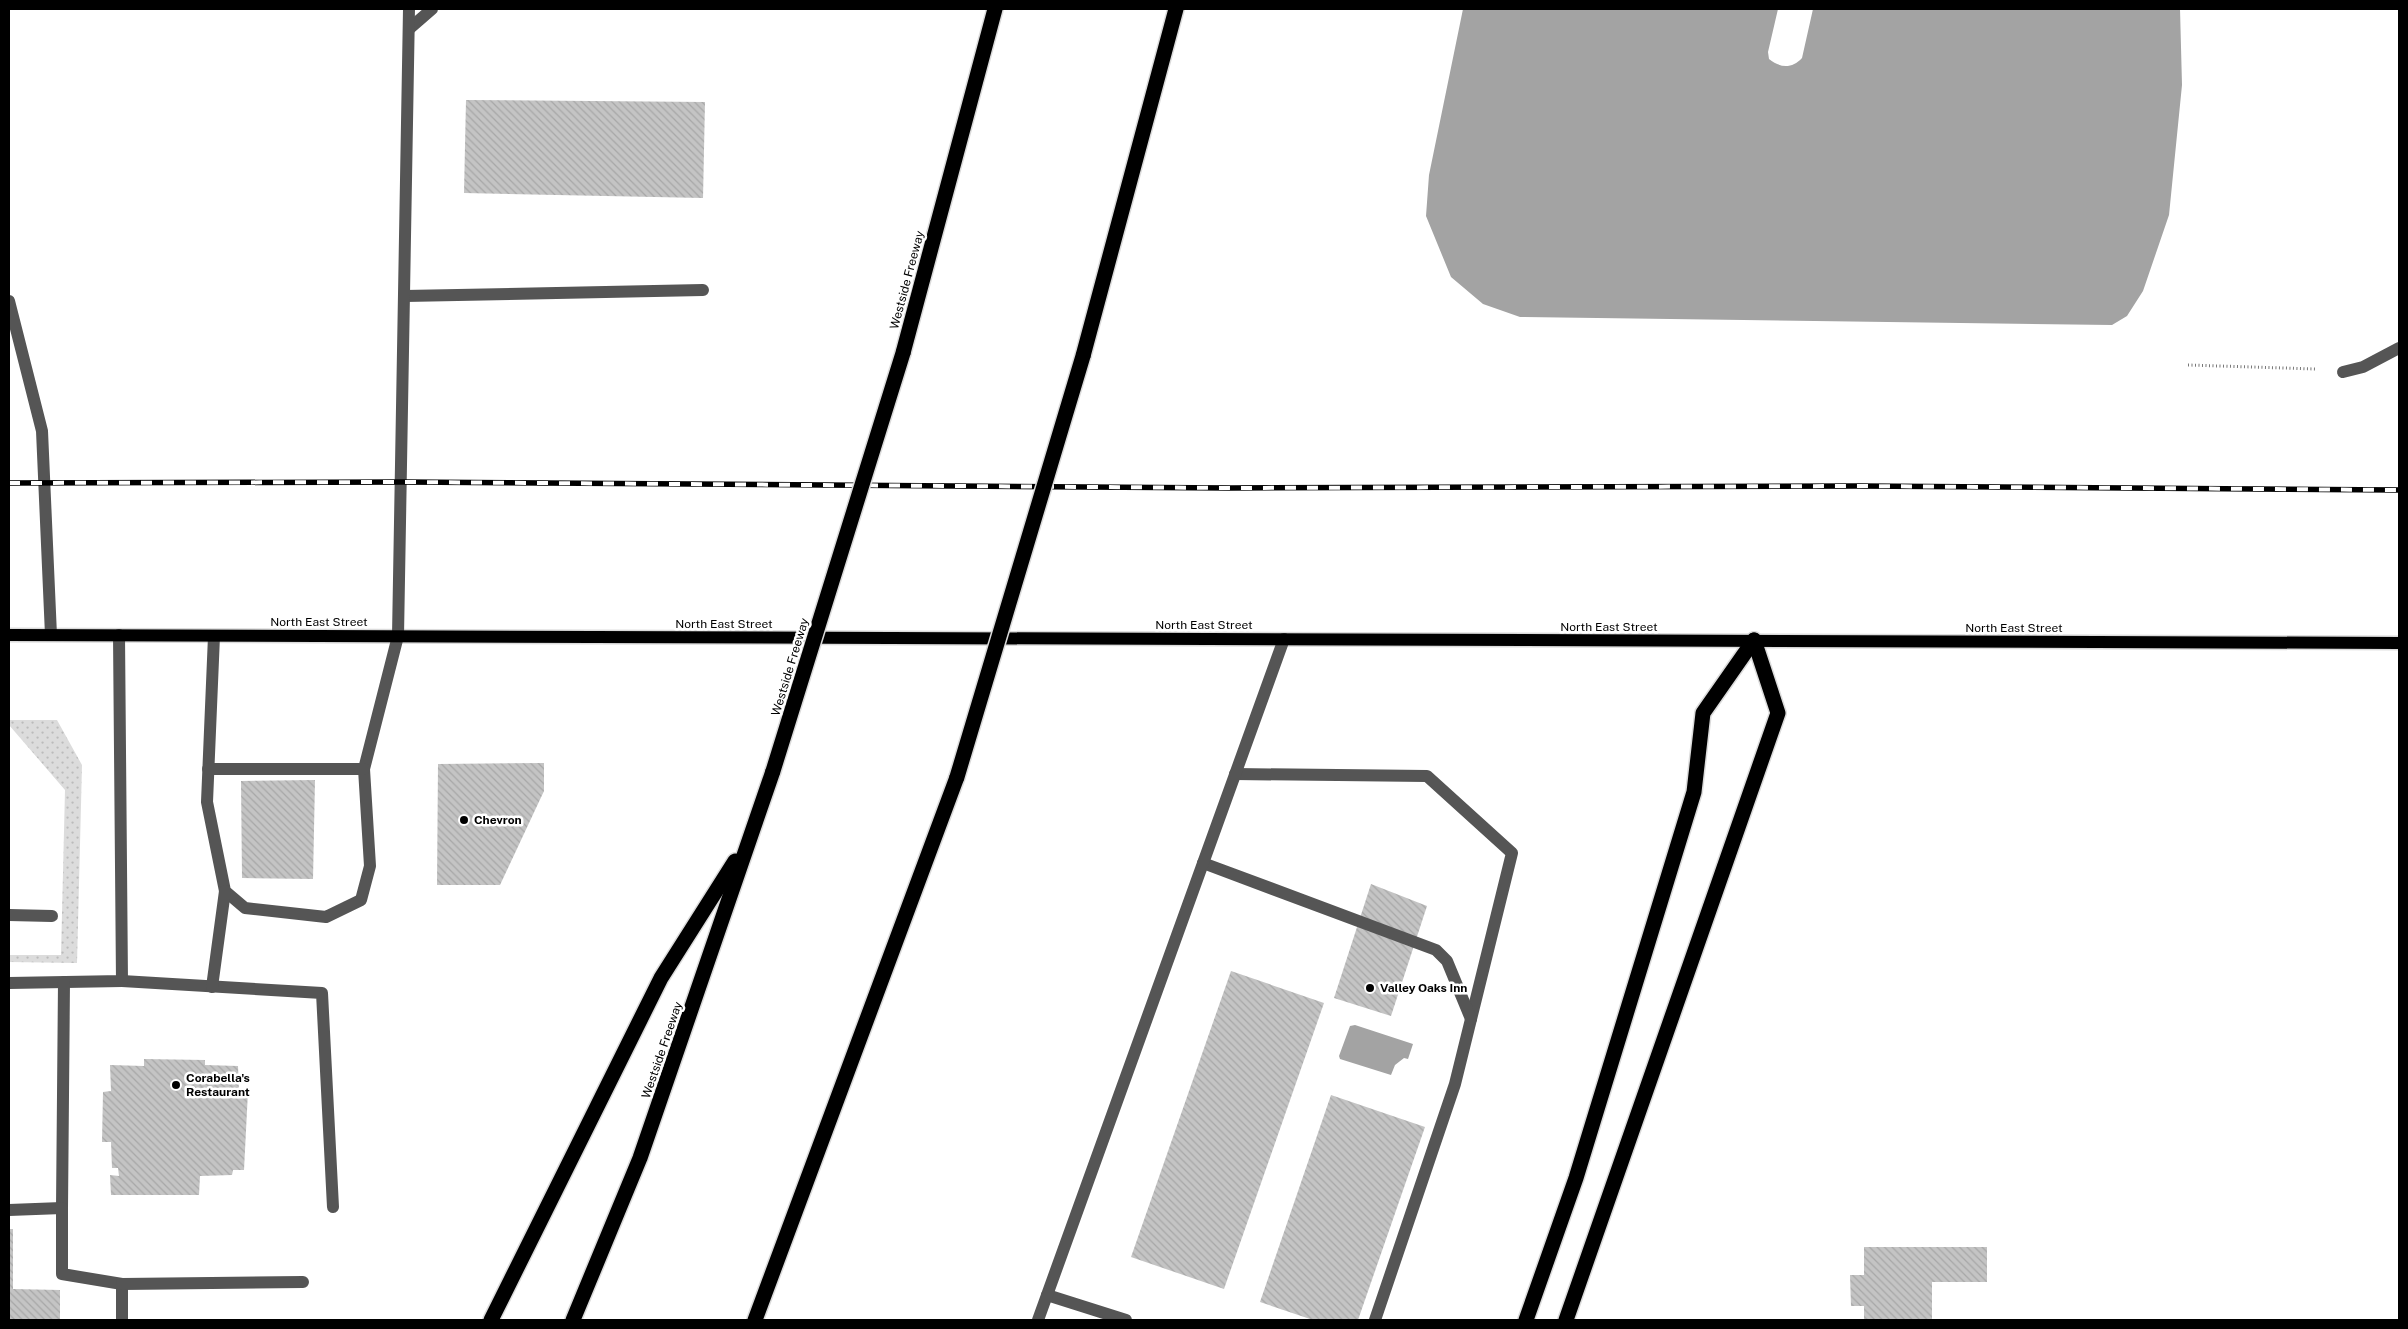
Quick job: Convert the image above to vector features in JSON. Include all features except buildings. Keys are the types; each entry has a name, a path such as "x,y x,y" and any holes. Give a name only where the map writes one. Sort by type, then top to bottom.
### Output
{"highway":[{"name":"Westside Freeway","path":"573,1320 640,1158 773,771 903,352 995,9"},
{"path":"755,1320 957,777 1083,356 1176,9"},
{"path":"1526,1320 1576,1178 1694,792 1703,713 1754,640"},
{"path":"1566,1320 1778,713 1754,640"},
{"path":"491,1320 661,978 748,841"}],"main road":[{"name":"North East Street","path":"9,635 2399,643"}],"lane":[{"path":"224,891 245,908 326,917 361,900 370,866 364,769 398,636 409,9"},
{"path":"409,29 432,9"},
{"path":"404,296 703,290"},
{"path":"9,301 42,431 51,635"},
{"path":"2343,372 2364,367 2399,348"},
{"path":"119,635 122,981"},
{"path":"212,987 224,891 207,802 214,636"},
{"path":"1038,1320 1284,639"},
{"path":"208,769 364,769"},
{"path":"1235,774 1427,776 1512,853 1455,1084 1375,1320"},
{"path":"1203,863 1436,950 1447,961 1471,1019"},
{"path":"9,915 52,916"},
{"path":"9,983 122,981 322,993 332,1207"},
{"path":"64,982 62,1274 122,1284 303,1282"},
{"path":"9,1210 62,1208"},
{"path":"122,1284 122,1320"},
{"path":"1047,1295 1126,1320"}],"path":[{"path":"2188,365 2275,366 2343,372"}],"shaded area":[{"path":"1463,9 1778,9 1768,52 1769,59 1782,66 1790,66 1802,58 1813,9 2180,9 2182,85 2169,215 2143,291 2127,316 2112,325 1520,317 1483,304 1451,277 1426,216 1429,175"},
{"path":"9,720 57,720 82,765 77,963 9,962 9,955 61,955 65,790 9,725"},
{"path":"1355,1025 1413,1044 1408,1059 1404,1058 1395,1065 1391,1075 1340,1059 1339,1056 1350,1026"}],"railway":[{"path":"9,483 402,482 1230,488 1859,486 2399,490"}],"place":[{"name":"Chevron","path":"464,820"},
{"name":"Valley Oaks Inn","path":"1370,988"},
{"name":"Corabella's Restaurant","path":"176,1085"}]}
